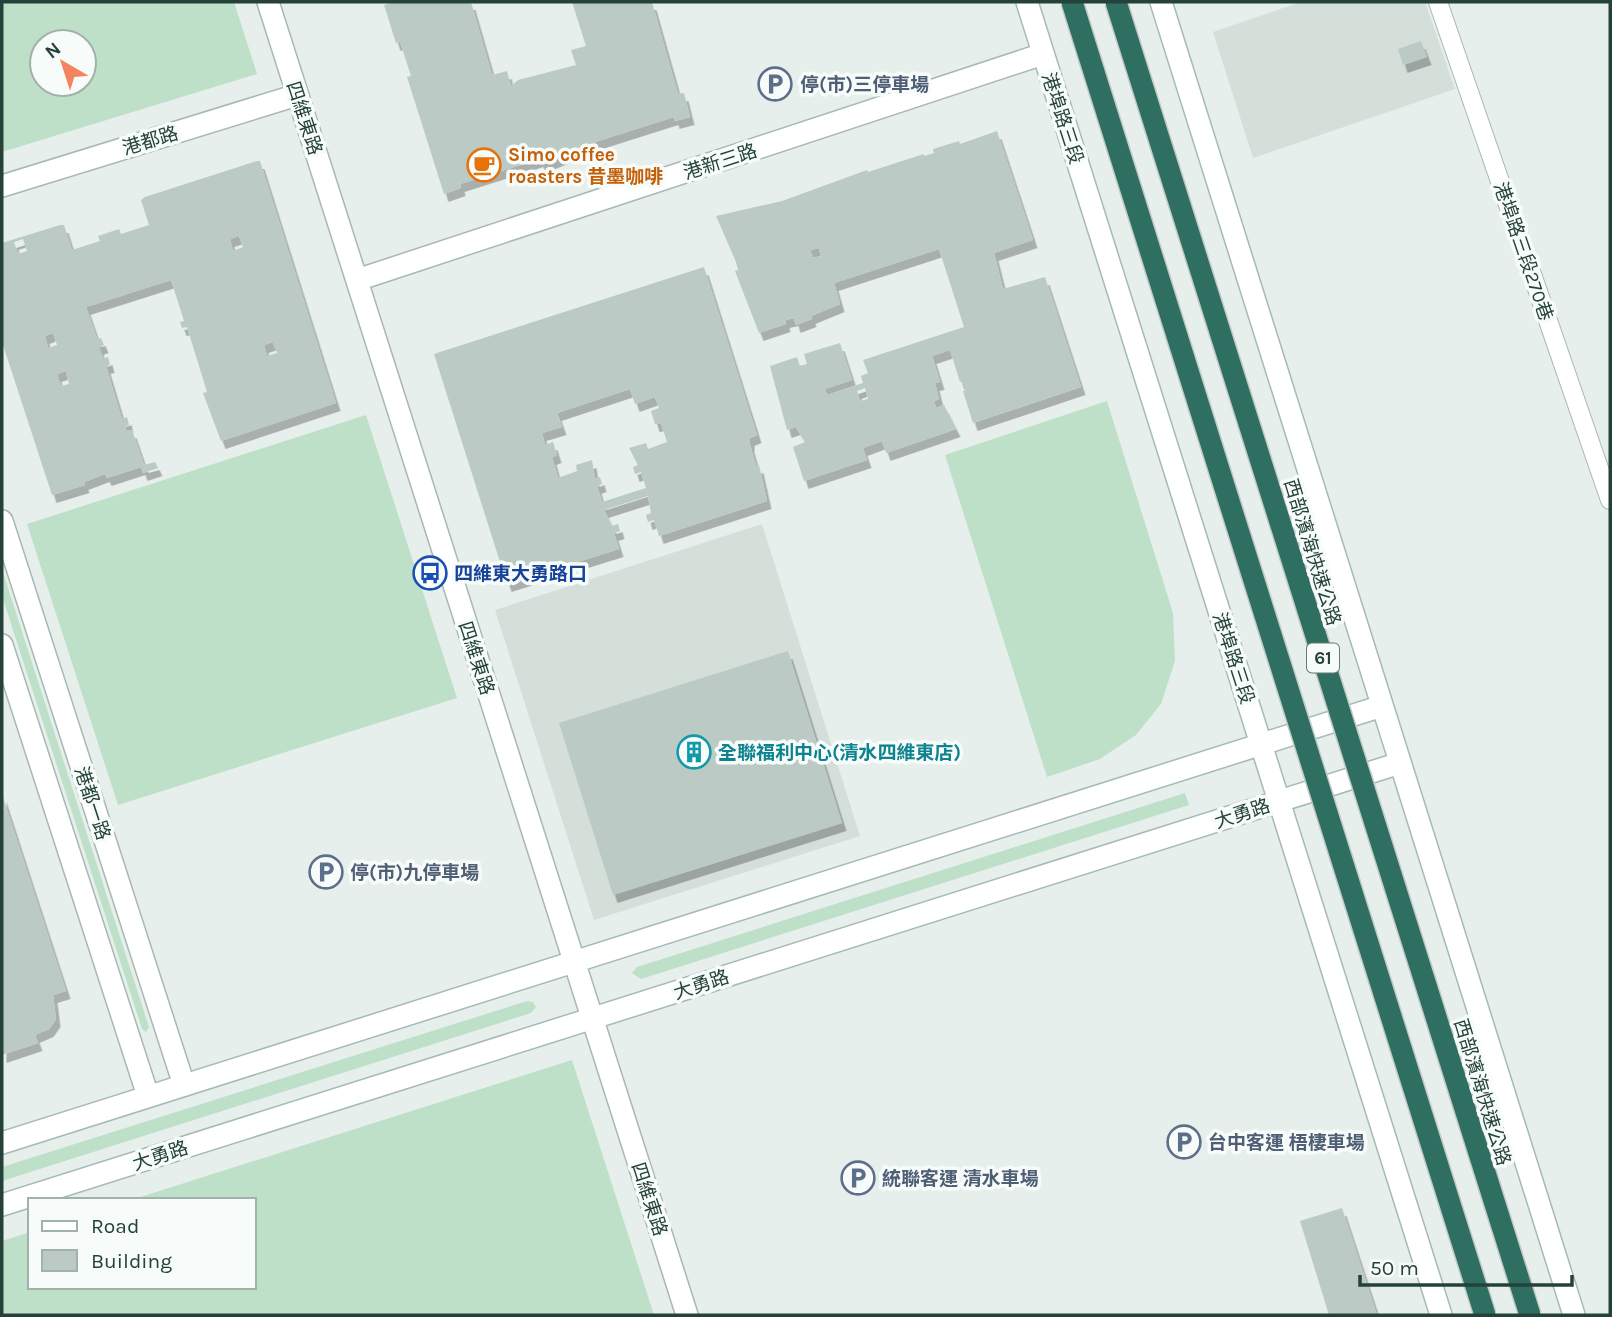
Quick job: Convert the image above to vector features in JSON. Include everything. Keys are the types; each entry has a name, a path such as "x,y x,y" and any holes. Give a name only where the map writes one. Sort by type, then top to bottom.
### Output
{"highway":[{"name":"61","path":"1072,2 1485,1315"},
{"name":"西部濱海快速公路","path":"1116,2 1530,1315"}],"street":[{"name":"四維東路","path":"268,2 687,1315"},
{"name":"港埠路三段","path":"1027,2 1441,1315"},
{"path":"1161,2 1574,1315"},
{"name":"港新三路","path":"357,280 1043,54"},
{"name":"港都路","path":"2,186 297,95"},
{"name":"港都一路","path":"2,521 184,1085"},
{"name":"港都一路","path":"2,645 148,1096"},
{"path":"2,1143 1382,706"},
{"name":"大勇路","path":"2,1205 1400,763"}],"lane":[{"name":"港埠路三段270巷","path":"1438,2 1610,500"}],"shaded area":[{"path":"1301,2 1425,2 1455,89 1253,158 1213,32"},
{"path":"762,524 860,836 594,920 495,610"}],"green space":[{"path":"2,2 234,2 257,74 2,152"},
{"path":"1107,401 1173,613 1175,661 1161,704 1136,735 1100,759 1047,777 945,455"},
{"path":"366,415 457,698 118,805 27,524"},
{"path":"2,569 149,1027 146,1032 142,1029 2,596"},
{"path":"1185,793 1189,805 641,979 632,973 637,967"},
{"path":"527,1001 533,1002 536,1007 531,1013 2,1181 2,1167"},
{"path":"572,1060 654,1315 2,1315 2,1241 28,1233 28,1289 256,1289 256,1198 137,1198"}],"building":[{"path":"394,2 471,2 492,75 507,71 511,86 518,80 576,65 571,50 586,46 572,2 652,2 678,94 684,93 690,117 675,121 674,117 595,142 597,148 581,149 541,165 539,159 460,184 461,188 444,194 407,77 411,76 400,42 396,43 384,5"},
{"path":"1421,41 1427,57 1403,65 1398,49"},
{"path":"997,131 1033,240 994,253 1003,289 1045,277 1081,387 973,423 963,391 966,390 963,381 960,382 950,350 932,356 940,382 935,383 939,399 934,401 936,408 944,405 956,429 886,453 882,441 863,448 867,460 804,481 793,447 805,442 796,427 787,430 770,366 797,357 800,366 807,364 804,354 840,343 852,380 825,389 827,395 863,383 861,376 868,373 863,360 964,327 939,249 834,283 840,304 796,325 794,318 785,320 786,324 759,333 735,271 738,270 736,262 716,216 782,201 867,170 868,172 934,153 933,149 959,141 960,144","holes":["819,248 821,256 813,258 810,250","865,388 868,399 860,401 857,391"]},
{"path":"260,161 336,403 221,441 203,393 207,392 187,327 182,328 180,322 184,321 171,280 86,307 97,339 101,338 104,345 99,347 103,359 108,357 110,365 106,366 122,419 127,417 129,425 125,427 126,431 132,430 144,465 155,462 158,468 143,473 141,467 107,478 105,474 84,482 85,485 52,495 2,342 2,243 60,225 64,225 72,250 100,241 98,236 119,229 121,234 149,225 141,200","holes":["239,236 243,247 233,251 230,239","23,239 27,251 18,254 14,242","53,333 57,345 48,348 45,336","273,342 277,353 267,356 264,345","66,371 69,384 61,386 57,374"]},
{"path":"704,267 757,435 750,438 750,445 756,466 759,465 767,501 659,536 654,520 648,522 646,515 651,513 648,496 604,510 612,526 618,524 620,531 614,533 619,549 507,584 434,354","holes":["630,389 635,404 655,397 659,408 651,411 655,424 661,423 667,442 648,449 646,443 629,448 638,465 633,467 635,474 641,472 646,488 602,502 597,486 602,484 600,477 595,479 592,460 576,465 577,471 558,478 552,457 557,455 553,442 545,445 542,433 562,427 557,413"]},
{"name":"全聯福利中心(清水四維東店)","path":"788,651 842,823 613,895 559,723"},
{"path":"2,794 66,991 53,995 56,1019 49,1029 35,1035 38,1043 2,1055"},
{"path":"1342,1208 1377,1315 1329,1315 1300,1221"}],"place":[{"name":"停(市)三停車場","path":"775,84"},
{"name":"Simo coffee roasters 昔墨咖啡","path":"484,165"},
{"name":"四維東大勇路口","path":"430,573"},
{"name":"全聯福利中心(清水四維東店)","path":"694,752"},
{"name":"停(市)九停車場","path":"326,872"},
{"name":"台中客運 梧棲車場","path":"1184,1142"},
{"name":"統聯客運 清水車場","path":"858,1178"}]}
